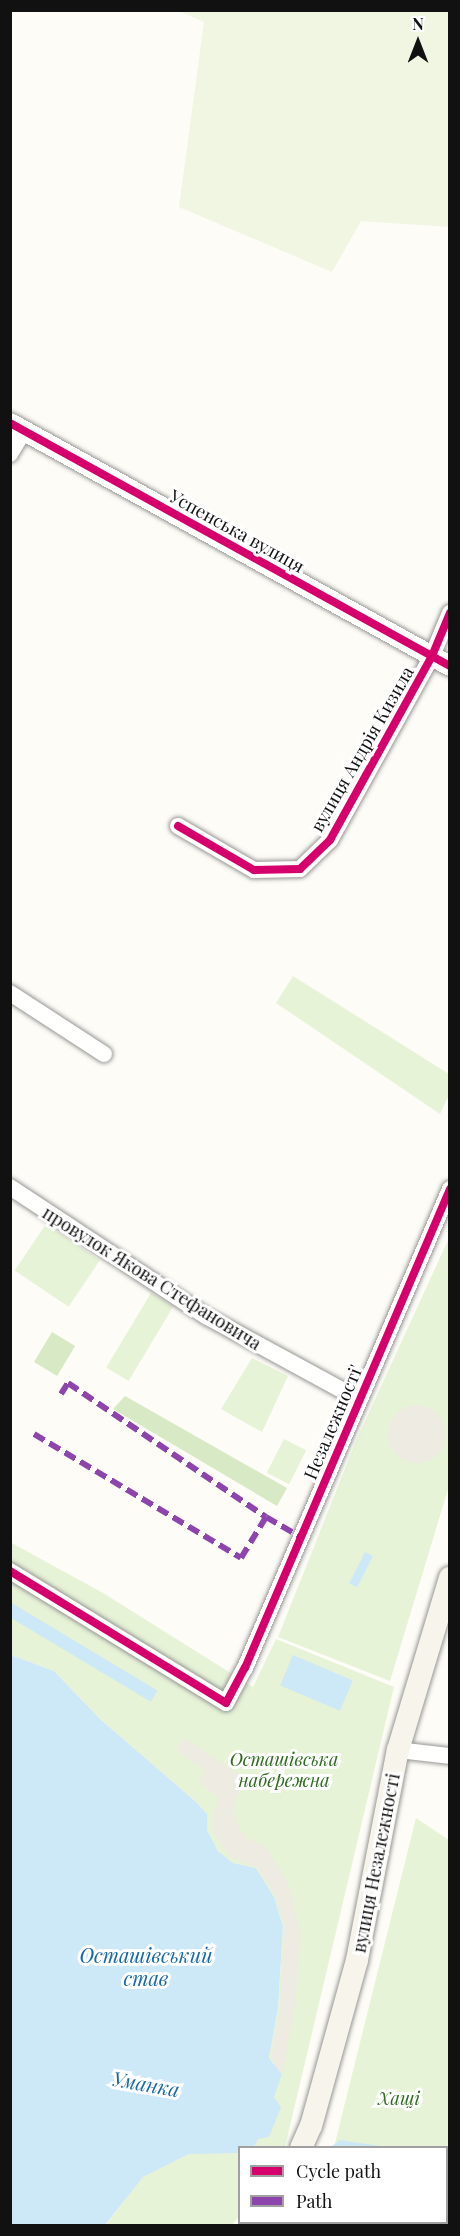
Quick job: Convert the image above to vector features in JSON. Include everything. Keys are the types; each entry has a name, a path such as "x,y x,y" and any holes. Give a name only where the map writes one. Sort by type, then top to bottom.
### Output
{"main road":[{"name":"вулиця Незалежності","path":"302,2146 311,2126 357,1960 398,1750 450,1578"}],"street":[{"path":"10,454 17,427"},
{"name":"Успенська вулиця","path":"17,427 450,666"},
{"name":"вулиця Андрія Кизила","path":"178,826 255,870 300,869 330,840 432,656 450,613"},
{"path":"10,993 104,1054"},
{"name":"провулок Якова Стефановича","path":"10,1187 206,1316 358,1400"},
{"name":"Незалежності'","path":"10,1571 226,1703 245,1668 450,1189"},
{"path":"398,1750 450,1756"}],"green space":[{"path":"179,11 449,11 449,227 361,221 332,272 179,207 204,22"},
{"path":"293,976 449,1074 449,1095 440,1114 276,1003"},
{"path":"46,1224 100,1260 69,1307 15,1270"},
{"path":"449,1238 449,1486 390,1681 278,1637 356,1441"},
{"path":"151,1293 173,1306 128,1381 106,1368"},
{"path":"52,1332 75,1346 57,1376 34,1362"},
{"path":"252,1358 288,1376 262,1432 221,1409"},
{"path":"125,1396 287,1488 277,1506 113,1409"},
{"path":"284,1439 306,1450 289,1484 267,1473"},
{"name":"Осташівська набережна","path":"10,1542 103,1593 253,1687 276,1639 394,1687 285,2146 254,2146 282,2074 269,2058 278,2008 283,1927 274,1897 256,1868 233,1863 218,1851 207,1830 207,1814 195,1801 100,1719 54,1671 11,1655"},
{"name":"Хащі","path":"416,1818 449,1840 449,2225 296,2226 448,2224 448,2146 334,2146"},
{"path":"221,2151 238,2153 238,2217 232,2225 105,2226 142,2177 189,2154"}],"shaded area":[{"path":"417,1405 433,1410 441,1418 446,1434 441,1450 433,1458 417,1463 401,1458 393,1450 388,1434 393,1418 401,1410"},
{"path":"184,1738 245,1778 232,1809 237,1824 247,1839 266,1846 289,1886 300,1933 295,2006 283,2072 277,2069 271,2058 280,2008 284,1926 275,1896 258,1868 230,1856 213,1833 213,1815 219,1798 199,1783 205,1770 176,1750"}],"water":[{"path":"365,1552 373,1556 357,1587 349,1583"},
{"path":"10,1602 157,1691 151,1702 10,1617"},
{"name":"Осташівський став","path":"11,1655 54,1671 100,1719 195,1801 207,1814 207,1830 218,1851 233,1863 256,1868 274,1897 283,1927 278,2008 269,2058 282,2074 274,2097 281,2107 269,2137 258,2139 254,2146 238,2146 238,2153 189,2154 143,2177 105,2225 11,2225"},
{"path":"293,1655 353,1680 340,1711 280,1685"},
{"path":"340,2140 381,2146 332,2146"}],"marked path":[{"path":"61,1394 68,1383 266,1517"},
{"path":"34,1434 241,1558 266,1517 300,1537"}],"cycle path":[{"path":"10,423 450,666"},
{"path":"178,826 254,870 300,869 330,840 432,656 450,613"},
{"path":"10,1571 226,1703 245,1668 450,1189"}],"water label":[{"name":"Уманка","path":"146,2083"}]}
